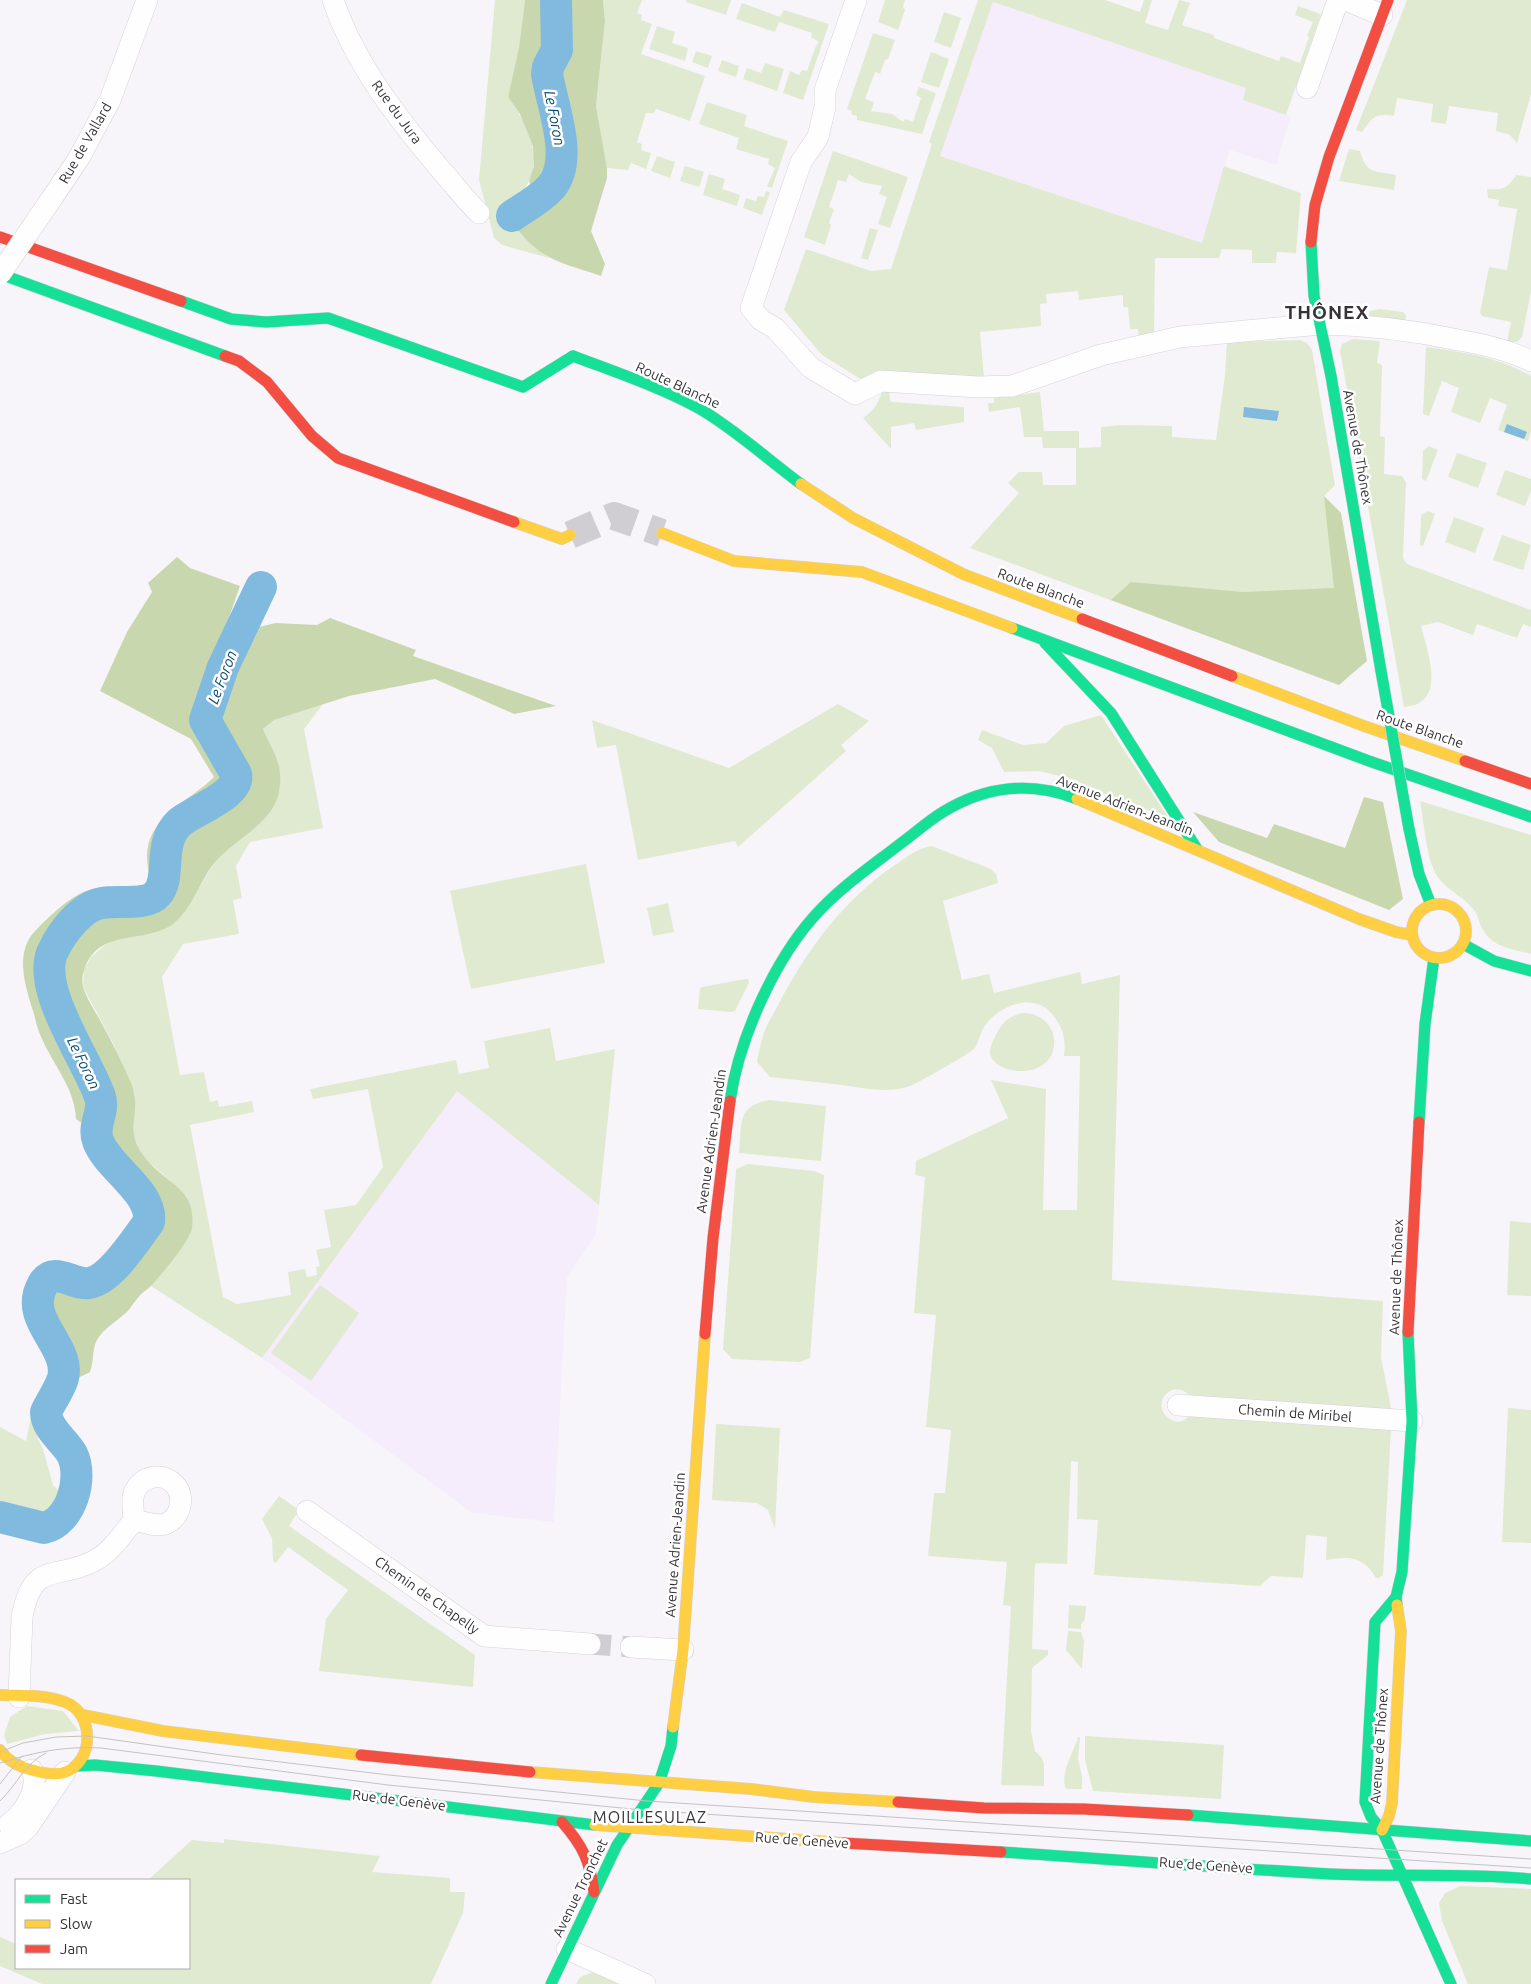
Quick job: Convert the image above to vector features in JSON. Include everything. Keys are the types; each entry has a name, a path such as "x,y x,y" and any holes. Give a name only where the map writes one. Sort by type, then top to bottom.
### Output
{"main road":[{"name":"Avenue de Thônex","path":"1385,8 1329,157 1315,205 1311,243 1312,277 1409,828 1419,874 1431,905"},
{"name":"Route Blanche","path":"5,239 231,319 266,322 328,318 523,387 573,356 651,386 700,408 735,432 799,482 853,518 980,582 1364,726 1531,784"},
{"path":"0,274 239,361 262,377 324,448 338,458 562,539 570,535"},
{"path":"662,533 734,561 862,572 1369,761 1531,817"},
{"path":"1040,638 1111,713 1197,849"},
{"name":"Avenue Adrien-Jeandin","path":"659,1783 671,1746 683,1650 713,1238 727,1112 742,1046 759,1006 774,974 820,910 849,883 943,812 967,800 995,791 1030,787 1061,793 1359,919 1396,932 1412,935"},
{"path":"1431,905 1449,906 1462,918 1466,935 1463,944 1451,956 1434,958 1426,956 1419,950 1412,935 1414,920 1418,914 1431,905"},
{"path":"1463,944 1494,961 1531,970"},
{"name":"Avenue de Thônex","path":"1396,1597 1375,1622 1374,1629 1365,1802 1370,1818 1382,1830 1389,1816 1392,1803 1401,1631 1396,1597 1402,1572 1412,1421 1408,1332 1410,1278 1425,1024 1434,958"},
{"path":"8,1700 30,1696 63,1701 73,1706 83,1715 163,1731 311,1750 503,1770 751,1789 814,1797 984,1808 1084,1809 1280,1821 1531,1841"},
{"path":"70,1769 82,1757 86,1742 87,1729 83,1715"},
{"name":"Rue de Genève","path":"0,1750 9,1760 32,1770 46,1773 95,1765 491,1811 562,1822 864,1845 1071,1856 1341,1874 1403,1876 1459,1874 1531,1879"},
{"name":"Avenue Tronchet","path":"551,1984 617,1845 659,1783"},
{"path":"562,1822 576,1836 588,1854 594,1892"},
{"path":"1382,1830 1451,1984"}],"street":[{"name":"Rue de Vallard","path":"0,274 79,158 110,100 147,0"},
{"name":"Rue du Jura","path":"333,0 346,34 383,95 421,146 479,213"},
{"path":"856,0 825,90 825,107 818,137 801,162 751,308 761,320 776,328 811,368 855,394 881,381 978,387 1012,386 1101,355 1180,337 1321,324 1343,324 1418,331 1489,346 1531,361"},
{"path":"1307,88 1338,0"},
{"path":"1346,0 1385,8"},
{"name":"Chemin de Miribel","path":"1178,1405 1412,1421"},
{"name":"Chemin de Chapelly","path":"307,1511 484,1636 590,1644"},
{"path":"8,1700 22,1617 32,1588 37,1581 51,1573 82,1566 104,1555 134,1520"},
{"path":"631,1647 683,1650"},
{"path":"0,1843 20,1834 28,1827 70,1769"},
{"path":"0,1829 17,1819 24,1809 35,1782 32,1770"},
{"path":"567,1949 645,1984"}],"shaded area":[{"path":"992,2 1247,88 1244,100 1291,116 1276,165 1230,150 1202,243 940,156"},
{"path":"457,1091 599,1205 596,1234 567,1277 554,1522 472,1513 262,1358"}],"green space":[{"path":"495,0 525,0 519,47 508,97 526,126 533,148 534,159 529,181 507,214 523,237 549,258 502,245 494,238 479,180"},
{"path":"525,0 603,0 605,21 596,106 607,168 607,178 591,231 605,264 601,276 554,260 535,248 516,228 521,219 538,208 529,181 534,166 533,146 520,114 508,97 519,47"},
{"path":"603,0 642,0 637,13 642,15 641,20 652,24 641,54 705,76 690,121 656,109 654,113 646,113 637,142 642,144 641,150 651,153 646,169 631,163 628,170 607,168 596,106 605,21"},
{"path":"686,0 731,0 726,15 686,2"},
{"path":"885,0 905,0 903,7 905,10 898,30 878,22"},
{"path":"978,0 1105,0 1140,12 1144,0 1152,0 1145,23 1168,30 1179,0 1190,3 1182,25 1214,35 1214,38 1279,61 1281,56 1300,63 1313,22 1295,15 1298,6 1321,14 1286,115 1243,100 1246,88 993,2 940,156 1202,243 1224,166 1301,193 1296,253 1277,252 1276,263 1252,263 1252,250 1222,249 1219,258 1155,258 1154,334 1139,338 1138,329 1130,329 1128,307 1123,307 1123,295 1079,300 1078,291 1046,294 1047,303 1040,304 1041,326 980,332 984,378 862,380 822,355 784,310 806,249 871,271 891,269 932,144 929,142"},
{"path":"1407,0 1531,0 1531,94 1517,143 1510,135 1496,131 1498,113 1449,106 1446,124 1431,122 1433,104 1397,98 1394,116 1382,115 1375,117 1362,132 1356,130"},
{"path":"742,3 780,17 784,10 829,24 803,100 783,93 790,71 799,75 802,70 807,71 819,42 811,37 812,33 779,22 775,32 736,19"},
{"path":"944,12 961,18 951,48 934,42"},
{"path":"657,26 675,32 672,43 688,48 685,61 649,49"},
{"path":"873,33 895,40 880,74 875,72 865,99 874,102 871,111 892,114 903,122 905,119 913,122 921,98 916,95 919,87 936,93 922,134 857,120 857,116 851,114 852,111 847,109"},
{"path":"696,51 712,56 708,68 692,62"},
{"path":"931,52 949,59 939,88 921,82"},
{"path":"722,60 739,66 736,77 718,71"},
{"path":"765,63 784,69 777,91 743,79 747,68 761,73"},
{"path":"707,102 747,115 744,126 788,141 772,188 767,186 775,168 768,164 769,159 736,149 739,138 699,124"},
{"path":"1349,149 1360,151 1368,168 1377,172 1396,175 1394,190 1339,181"},
{"path":"833,151 908,177 890,228 878,224 887,197 879,194 882,186 861,182 849,174 846,182 838,180 829,207 834,209 825,245 804,237"},
{"path":"657,156 675,162 670,178 651,171"},
{"path":"685,166 704,172 699,187 680,181"},
{"path":"709,174 725,179 722,189 740,195 737,206 703,195"},
{"path":"1516,175 1531,177 1531,292 1522,337 1517,342 1507,342 1511,322 1482,316 1480,313 1489,267 1507,270 1517,209 1498,206 1499,200 1488,198 1487,189 1504,188"},
{"path":"766,191 770,192 762,215 743,208 746,198 756,201 758,196 764,197"},
{"path":"870,228 878,230 868,260 861,258"},
{"path":"1380,309 1403,312 1406,315 1405,322 1368,316 1370,311"},
{"path":"1353,339 1380,341 1377,363 1382,365 1380,436 1385,437 1384,474 1402,476 1406,482 1403,558 1407,564 1531,610 1531,627 1523,624 1517,638 1477,624 1473,635 1438,622 1421,626 1431,668 1430,688 1426,697 1419,703 1404,707 1340,351 1342,344"},
{"path":"1300,340 1307,343 1312,350 1335,485 1324,496 1341,513 1339,685 970,548 1019,493 1008,483 1019,472 1042,472 1043,485 1076,485 1076,448 1043,448 1042,437 1024,437 1020,407 989,412 988,403 994,403 994,398 1040,392 1044,431 1079,431 1079,448 1101,447 1101,427 1122,425 1172,426 1172,437 1216,440 1225,375 1227,342"},
{"path":"1426,347 1467,353 1493,360 1531,376 1531,432 1528,441 1498,430 1507,405 1490,398 1480,423 1451,412 1459,388 1442,381 1429,416 1423,414"},
{"path":"883,388 889,389 890,401 893,402 964,407 964,422 916,430 914,423 891,427 891,449 863,418 876,405"},
{"path":"1429,446 1438,450 1426,481 1422,479 1423,451"},
{"path":"1457,453 1487,463 1478,488 1448,477"},
{"path":"1505,470 1531,479 1531,491 1525,506 1496,495"},
{"path":"1324,496 1341,513 1367,661 1339,685 1111,600 1131,582 1243,592 1334,588"},
{"path":"1428,511 1435,514 1423,546 1420,545 1421,515"},
{"path":"1454,517 1484,528 1475,553 1445,542"},
{"path":"1502,535 1531,545 1523,570 1493,560"},
{"path":"177,557 190,568 240,586 196,712 196,717 229,776 227,783 189,808 163,832 156,846 154,883 150,892 137,897 108,896 87,904 77,910 65,922 47,949 43,961 43,970 48,999 64,1042 92,1096 93,1102 86,1126 76,1119 75,1108 68,1088 39,1033 25,982 23,960 29,939 36,930 55,911 71,899 79,894 95,889 124,890 138,888 149,881 147,858 149,844 154,832 161,821 214,777 191,739 100,691 127,632 152,592 148,583"},
{"path":"330,618 416,650 413,656 556,706 514,714 435,679 349,696 274,720 263,729 279,766 280,785 277,800 269,813 212,866 189,906 170,926 146,935 109,943 99,948 90,957 83,973 83,987 131,1083 135,1104 135,1139 147,1160 179,1188 185,1196 190,1204 192,1228 186,1241 169,1266 140,1295 127,1312 107,1328 97,1340 90,1372 78,1378 75,1372 71,1378 67,1361 47,1314 46,1306 49,1291 57,1285 86,1294 106,1289 144,1249 163,1221 163,1214 109,1149 106,1133 112,1106 83,1049 60,996 57,985 57,971 62,953 82,922 89,916 106,910 145,906 162,899 171,885 174,846 179,830 189,822 227,803 238,792 243,782 243,771 239,759 212,719 245,636 250,629 276,623 317,625"},
{"path":"323,704 304,729 323,828 250,842 236,866 242,898 233,900 239,934 183,944 162,977 180,1075 204,1072 210,1102 218,1100 219,1107 252,1101 254,1112 190,1125 223,1297 237,1304 291,1295 288,1272 305,1269 307,1277 317,1275 316,1267 320,1266 316,1250 331,1247 324,1210 356,1205 383,1167 368,1089 313,1099 310,1089 456,1060 459,1074 489,1068 484,1041 550,1028 556,1061 615,1049 599,1205 457,1091 262,1358 151,1286 185,1243 192,1213 185,1196 170,1180 147,1161 138,1149 132,1131 135,1095 113,1043 83,987 84,970 91,957 110,941 123,937 152,934 170,925 183,914 213,865 280,790 279,765 263,729 273,720"},
{"path":"838,704 869,721 841,745 846,751 738,847 735,841 638,860 616,745 597,748 592,720 729,768"},
{"path":"1101,715 1168,817 1090,789 1076,780 1039,771 1004,772 992,748 978,740 982,730 1023,745 1046,743 1064,726"},
{"path":"1364,797 1383,802 1403,899 1389,910 1219,842 1193,812 1267,838 1274,824 1345,848"},
{"path":"1420,801 1531,835 1531,954 1510,949 1491,939 1481,926 1472,908 1437,876 1430,860"},
{"path":"932,846 991,869 996,874 998,883 943,901 962,980 989,974 994,993 1080,972 1082,984 1120,975 1112,1280 1383,1301 1381,1357 1392,1413 1192,1398 1185,1392 1177,1390 1171,1391 1166,1395 1162,1400 1161,1407 1170,1419 1176,1422 1184,1420 1191,1415 1391,1429 1383,1575 1379,1578 1376,1578 1366,1565 1355,1559 1326,1560 1327,1537 1306,1535 1303,1578 1271,1576 1260,1586 1094,1575 1098,1520 1077,1519 1078,1462 1071,1461 1067,1564 1036,1563 1035,1565 1032,1649 1048,1650 1048,1655 1032,1668 1031,1731 1035,1751 1042,1758 1044,1764 1044,1786 1001,1785 1011,1606 1003,1605 1007,1562 928,1556 934,1493 945,1493 951,1430 926,1427 936,1315 914,1313 925,1177 915,1175 916,1161 1008,1118 991,1080 1046,1089 1043,1210 1077,1210 1080,1056 1064,1056 1065,1044 1063,1034 1056,1019 1044,1007 1026,1002 1007,1008 990,1019 983,1029 978,1043 971,1051 923,1080 902,1088 876,1090 770,1077 757,1062 762,1039 770,1020 801,965 828,928 843,910 876,879 912,853"},
{"path":"586,864 605,963 471,989 450,891"},
{"path":"668,903 674,932 653,936 647,908"},
{"path":"748,979 749,983 735,1011 698,1009 700,989 702,987"},
{"path":"1022,1013 1030,1013 1043,1019 1051,1029 1054,1043 1053,1051 1048,1061 1040,1067 1018,1071 999,1065 993,1060 990,1052 992,1042 1004,1022"},
{"path":"769,1100 826,1106 821,1161 739,1153 741,1126 746,1112 758,1103"},
{"path":"748,1164 814,1171 824,1175 810,1358 800,1362 732,1359 723,1349 736,1169"},
{"path":"1510,1221 1531,1223 1531,1296 1507,1295"},
{"path":"320,1285 359,1313 311,1381 271,1353"},
{"path":"1508,1408 1531,1410 1531,1543 1502,1542"},
{"path":"32,1412 37,1436 43,1449 53,1485 59,1491 60,1498 58,1507 46,1516 37,1516 18,1509 0,1506 0,1427 26,1441"},
{"path":"716,1424 780,1428 775,1529 768,1510 757,1503 712,1500"},
{"path":"279,1496 299,1510 289,1526 475,1655 473,1687 319,1671 326,1619 348,1590 288,1547 276,1563 273,1561 272,1538 262,1519"},
{"path":"1069,1605 1086,1606 1085,1619 1081,1629 1068,1628"},
{"path":"1068,1631 1081,1632 1084,1641 1082,1669 1066,1650"},
{"path":"27,1706 63,1711 79,1731 45,1734 7,1744 4,1735 10,1717"},
{"path":"1085,1736 1224,1745 1221,1799 1093,1791 1085,1760"},
{"path":"1078,1737 1080,1737 1078,1759 1082,1776 1082,1789 1066,1789 1064,1776"},
{"path":"224,1839 380,1856 372,1872 450,1878 450,1892 465,1892 463,1913 431,1984 42,1984 0,1966 0,1937 15,1944 15,1969 190,1969 190,1879 149,1879 192,1840 224,1843"},
{"path":"1461,1886 1531,1889 1531,1984 1468,1984 1442,1921 1439,1903 1445,1893"},
{"path":"596,1971 625,1984 576,1984 580,1977"}],"water":[{"path":"1244,407 1279,411 1277,421 1243,417"},
{"path":"1507,424 1527,432 1524,439 1504,432"}],"waterway":[{"name":"Le Foron","path":"512,216 552,186 558,174 561,161 560,132 547,74 548,67 557,50 556,0"},
{"name":"Le Foron","path":"0,1517 44,1528 53,1524 68,1508 76,1486 75,1464 72,1454 52,1429 46,1412 60,1386 64,1366 38,1309 38,1297 43,1284 53,1276 89,1283 106,1275 122,1258 149,1222 144,1200 103,1151 98,1141 96,1129 101,1108 100,1097 56,1002 49,964 54,949 62,935 80,914 87,909 108,902 146,900 157,894 164,879 166,850 172,831 185,818 224,796 236,782 236,774 205,720 223,667 261,587"}],"tunnel":[{"path":"570,535 614,516 662,533"},
{"path":"590,1644 631,1647"}],"tram line":[{"path":"0,1752 23,1743 56,1737 87,1736 222,1755 389,1775 647,1801 1531,1859"},
{"path":"0,1763 50,1751 75,1748 101,1748 388,1785 642,1810 1531,1868"},
{"path":"0,1801 26,1769 46,1753"},
{"path":"0,1784 22,1756"}],"traffic: fast":[{"path":"1311,242 1314,296 1331,376 1381,671"},
{"path":"0,274 225,356"},
{"path":"181,301 231,319 266,322 328,318 523,387 573,356"},
{"path":"573,356 653,387 700,409 739,435 801,484"},
{"path":"1012,628 1369,761 1531,817"},
{"path":"1045,643 1111,713 1197,849"},
{"path":"1381,671 1409,829"},
{"path":"730,1101 742,1051 751,1025 775,973 805,928 840,891 932,819 975,796 1008,789 1025,788 1060,793 1077,799"},
{"path":"1409,829 1419,874 1431,905"},
{"path":"1463,944 1494,961 1531,971"},
{"path":"1419,1122 1425,1024 1434,958"},
{"path":"1397,1605 1396,1597 1402,1572 1412,1421 1408,1332"},
{"path":"1396,1597 1375,1622 1365,1802 1371,1817 1382,1830 1451,1984"},
{"path":"551,1984 617,1845 659,1783 671,1746 673,1727"},
{"path":"76,1766 95,1765 156,1771 595,1825"},
{"path":"1188,1815 1531,1841"},
{"path":"1001,1852 1330,1874 1481,1876 1531,1879"}],"traffic: slow":[{"path":"801,484 853,518 963,574 1082,619"},
{"path":"514,522 562,539 570,535"},
{"path":"662,533 734,561 862,572 1012,628"},
{"path":"1232,676 1364,726 1465,761"},
{"path":"1077,799 1359,919 1396,932 1412,935"},
{"path":"1439,904 1449,906 1458,912 1464,921 1466,931 1464,941 1458,950 1449,956 1439,958 1429,956 1420,950 1414,941 1412,931 1414,921 1420,912 1429,906 1439,904"},
{"path":"673,1727 683,1650 705,1334"},
{"path":"1382,1830 1389,1816 1392,1803 1401,1631 1397,1605"},
{"path":"0,1695 41,1697 65,1702 75,1708 81,1716 86,1726 87,1737 82,1758 75,1766 62,1773 44,1773 22,1767 6,1757 0,1750"},
{"path":"83,1715 163,1731 361,1755"},
{"path":"530,1772 751,1789 814,1797 898,1802"},
{"path":"595,1825 844,1843"}],"traffic: jam":[{"path":"1311,242 1315,205 1329,157 1388,0"},
{"path":"0,237 181,301"},
{"path":"225,356 239,361 267,382 312,436 338,458 514,522"},
{"path":"1082,619 1232,676"},
{"path":"1465,761 1531,784"},
{"path":"705,1334 713,1238 730,1101"},
{"path":"1408,1332 1419,1122"},
{"path":"361,1755 530,1772"},
{"path":"898,1802 984,1808 1084,1809 1188,1815"},
{"path":"562,1822 584,1854 588,1863 594,1892"},
{"path":"844,1843 1001,1852"}],"district":[{"name":"THÔNEX","path":"1327,312"},
{"name":"MOILLESULAZ","path":"650,1817"}]}
